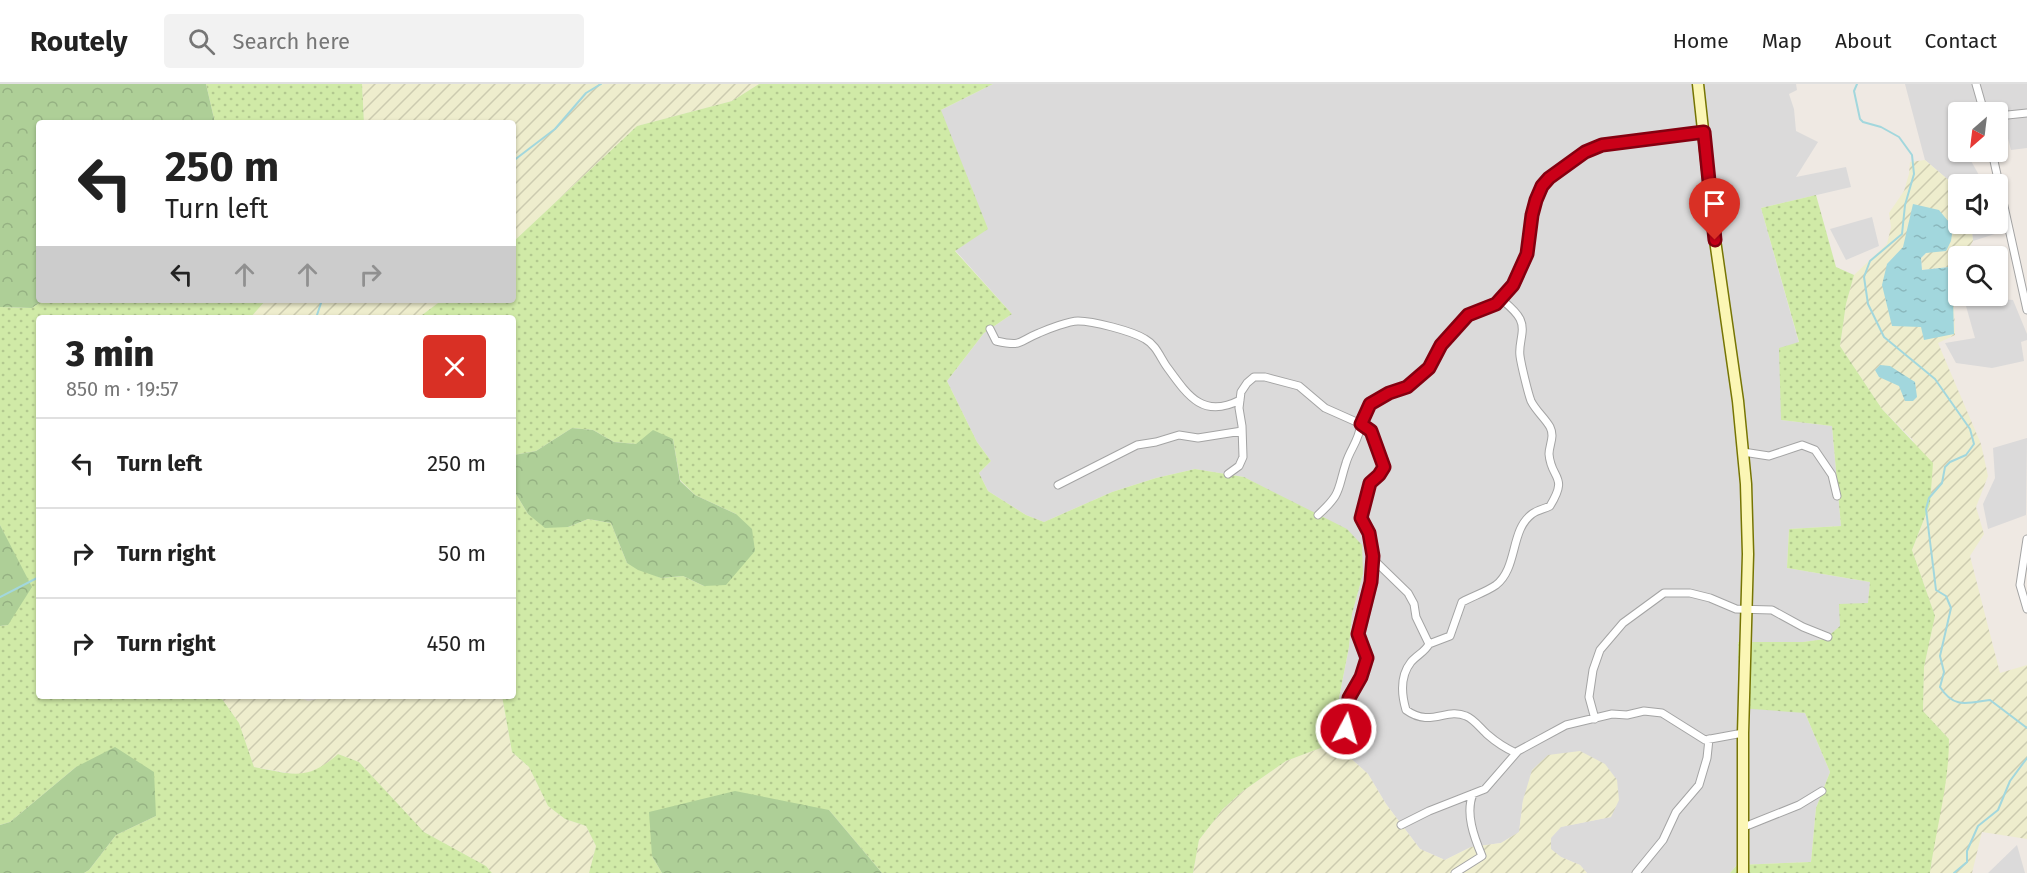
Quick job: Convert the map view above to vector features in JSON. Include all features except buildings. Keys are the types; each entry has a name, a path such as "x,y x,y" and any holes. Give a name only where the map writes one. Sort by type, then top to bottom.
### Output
{"main road":[{"path":"1698,84 1715,240 1738,401 1748,520 1743,733 1743,873"}],"street":[{"path":"1976,84 1981,102"},
{"path":"2008,115 2027,113"},
{"path":"1318,515 1332,502 1340,489 1346,461 1356,445 1361,424 1370,404 1389,393 1407,387 1429,368 1441,345 1468,315 1496,304 1513,285 1527,254 1532,215 1542,186 1558,171 1585,152 1602,145 1704,132"},
{"path":"1994,162 2027,306"},
{"path":"1502,299 1521,321 1523,332 1520,357 1531,401 1551,429 1553,439 1549,453 1559,486 1550,506 1533,513 1522,524 1503,577 1496,585 1462,602 1450,636 1429,644 1412,661 1404,673 1402,693 1406,710 1413,715 1429,718 1454,714 1466,716 1503,747 1516,753"},
{"path":"990,329 996,341 1015,345 1040,332 1076,321 1093,322 1125,331 1146,339 1197,402 1207,407 1218,408 1240,400"},
{"path":"1228,474 1239,466 1243,457 1239,408 1241,392 1254,377 1265,377 1299,386 1324,408 1361,424 1371,431 1384,467 1370,483 1361,518 1369,533 1373,559 1371,582 1358,634 1367,658 1361,677 1349,698 1346,729 1337,746"},
{"path":"1058,485 1137,445 1179,435 1198,438 1242,432"},
{"path":"1743,452 1769,456 1802,446 1815,450 1832,475 1838,496"},
{"path":"2027,539 2024,584 2027,609"},
{"path":"1373,559 1408,593 1429,644"},
{"path":"1595,719 1589,697 1593,670 1600,650 1623,623 1664,593 1690,593 1710,598 1736,609 1772,610 1803,627 1828,637"},
{"path":"1401,825 1429,811 1485,789 1516,753 1566,725 1612,714 1627,715 1644,711 1662,713 1705,740 1743,733"},
{"path":"1636,873 1663,840 1676,812 1699,785 1704,773 1709,740"},
{"path":"1744,827 1799,805 1822,791"},
{"path":"1455,873 1482,856 1475,838 1468,806 1473,794"}],"shaded area":[{"path":"993,84 1796,84 1797,90 1789,94 1794,109 1796,131 1818,142 1796,177 1846,167 1851,187 1761,208 1799,343 1781,420 1832,426 1841,526 1789,529 1787,568 1870,582 1868,603 1825,639 1803,642 1739,642 1805,713 1830,772 1816,808 1811,862 1737,865 1730,873 1587,873 1580,865 1561,857 1550,849 1550,838 1560,827 1611,817 1523,800 1519,832 1501,843 1471,847 1445,860 1420,849 1386,804 1368,774 1334,743 1352,614 1363,574 1285,499 1244,477 1195,469 1112,492 1044,522 1026,515 988,491 979,473 991,461 977,442 947,381 984,333 1012,314 955,250 941,110"},
{"path":"1905,84 2027,84 2027,148 2011,150 2008,138 2008,102 1948,102 1948,162 1972,162 1978,174 1948,174 1948,180 1925,160"},
{"path":"1872,217 1879,246 1846,260 1830,229"},
{"path":"1972,234 1995,234 1973,241"},
{"path":"2008,300 2013,300 2027,334 2027,340 2021,342 2024,361 1992,368 1956,363 1945,343 1975,338 1966,306 2008,306"},
{"path":"2027,438 2026,515 1988,529 1983,504 1995,478 1993,448"},
{"path":"2017,845 2025,873 1988,873"}],"green space":[{"path":"0,84 206,84 214,120 36,120 36,303 39,303 32,308 0,307"},
{"path":"206,84 362,84 364,120 214,120"},
{"path":"362,84 759,84 732,101 637,126 516,239 516,120 364,120"},
{"path":"759,84 993,84 941,110 988,229 955,251 1012,314 984,333 947,381 977,442 991,461 979,473 988,491 1026,515 1044,522 1112,492 1195,469 1244,477 1347,529 1362,545 1363,574 1352,614 1334,743 1286,761 1243,791 1223,809 1199,840 1193,873 882,873 829,810 652,856 662,873 589,873 596,846 586,826 565,819 548,806 529,767 512,752 503,699 516,699 516,494 528,514 568,527 588,519 611,523 627,563 661,578 683,576 704,586 736,514 695,495 680,480 673,439 636,444 614,442 593,430 572,428 536,451 516,455 516,315 422,315 438,303 516,303 516,239 637,126 732,101"},
{"path":"1925,160 1948,180 1948,234 1972,234 1973,241 1970,246 1948,246 1948,267 1922,270 1921,258 1926,253 1907,236 1903,248 1887,264 1921,327 1954,334 1954,306 1955,335 1938,343 1981,444 1988,476 1976,507 1984,534 1970,556 2000,673 2027,665 2027,839 1982,832 1972,873 1930,873 1949,739 1923,711 1924,667 1935,616 1912,550 1930,505 1913,440 1882,409 1840,346 1846,304 1854,275 1887,244 1891,227 1889,213 1904,191 1910,162"},
{"path":"1816,195 1836,267 1854,275 1846,304 1840,346 1882,409 1933,463 1930,504 1912,550 1935,616 1924,667 1923,711 1949,739 1945,790 1930,873 1730,873 1737,865 1811,862 1816,808 1830,772 1805,713 1739,708 1738,642 1803,642 1825,639 1840,626 1839,604 1868,603 1870,582 1787,568 1789,529 1841,526 1832,426 1781,420 1779,348 1799,342 1761,208"},
{"path":"39,303 263,303 253,315 36,315 36,699 222,699 239,723 254,767 299,774 317,769 338,754 359,762 424,832 486,866 492,873 84,873 89,870 116,835 156,816 76,767 10,822 0,825 0,626 8,625 12,550 0,525 0,307 32,308"},
{"path":"263,303 438,303 422,315 253,315"},
{"path":"572,428 593,430 614,442 636,444 653,430 673,439 680,481 695,495 736,514 752,529 755,551 726,585 704,586 683,576 661,578 638,570 627,563 611,523 588,519 568,527 545,528 528,514 516,494 516,455 536,451"},
{"path":"0,525 32,587 8,625 0,626"},
{"path":"222,699 303,699 308,701 318,699 503,699 512,752 529,767 548,806 565,819 586,826 596,846 589,873 492,873 486,866 424,832 359,762 338,754 322,768 300,775 254,767 239,723"},
{"path":"1334,743 1368,774 1386,804 1420,849 1445,860 1471,847 1501,843 1519,832 1523,800 1532,770 1548,755 1580,751 1605,764 1617,780 1619,800 1611,817 1561,827 1551,838 1551,849 1561,857 1580,865 1587,873 1193,873 1199,840 1223,809 1243,791 1286,761"},
{"path":"115,747 154,772 156,816 116,835 89,870 84,873 0,873 0,825 10,822 76,767"},
{"path":"735,791 829,810 882,873 662,873 652,856 649,812"}],"water":[{"path":"1913,204 1939,210 1948,221 1948,234 1952,234 1946,251 1926,253 1921,258 1922,270 1948,267 1948,306 1953,306 1954,334 1924,340 1921,327 1892,326 1882,285 1887,264 1903,247"},
{"path":"1880,365 1890,366 1915,382 1917,397 1913,401 1905,401 1899,386 1879,377 1875,370"}],"waterway":[{"path":"516,159 555,129 586,93 601,84"},
{"path":"1857,84 1854,91 1860,119 1899,137 1912,155 1914,174 1905,205 1902,234 1870,261 1864,277 1868,304 1884,337 1935,379 1970,429 1974,444 1966,455 1950,462 1945,467 1942,483 1929,498 1926,509 1936,590 1946,596 1951,608 1940,656 1944,672 1940,687 1950,699 1956,702 1990,700 2027,728"},
{"path":"317,315 321,303"},
{"path":"0,597 36,579"},
{"path":"1954,873 1967,862 1967,851 1978,826 1998,810 2010,781 2027,758"}],"route":[{"path":"1346,729 1349,698 1361,677 1367,658 1358,634 1371,582 1373,556 1369,533 1361,518 1370,483 1384,467 1371,431 1361,424 1370,404 1389,393 1407,387 1429,368 1441,345 1468,315 1496,304 1513,285 1527,254 1532,215 1542,186 1549,178 1585,152 1602,145 1704,132 1715,240"}]}
